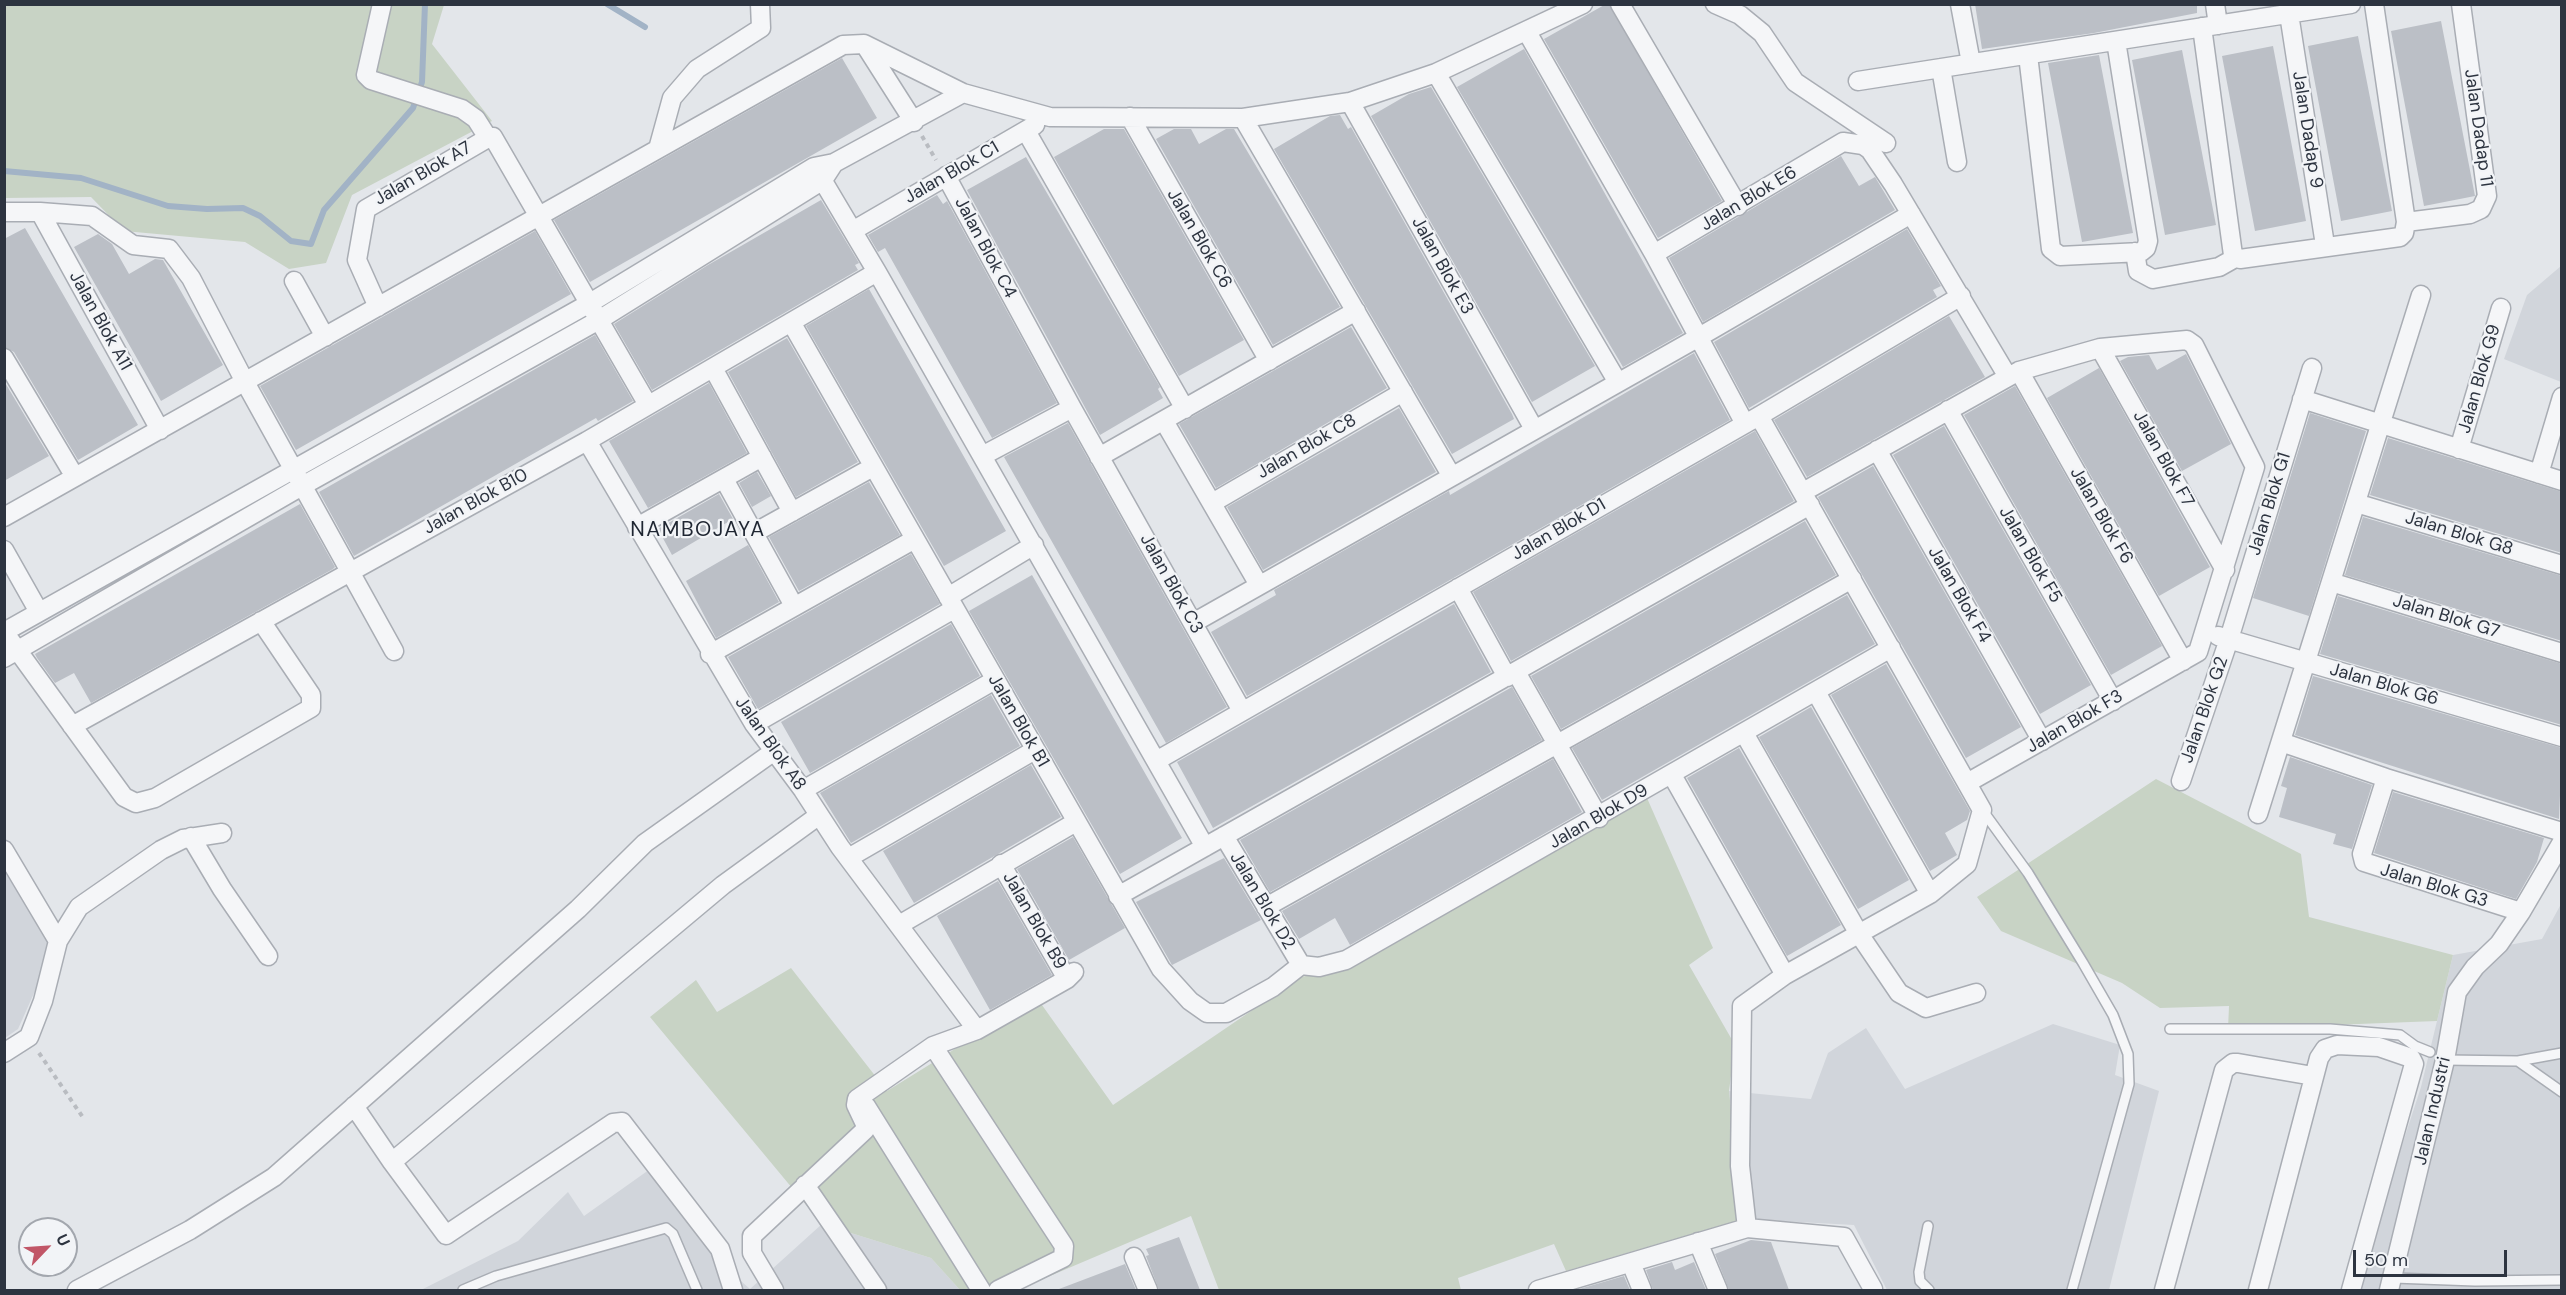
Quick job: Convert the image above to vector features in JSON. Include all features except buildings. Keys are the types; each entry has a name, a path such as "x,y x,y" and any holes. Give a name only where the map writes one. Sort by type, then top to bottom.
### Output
{"street":[{"path":"382,4 366,75 371,80 462,110 476,119 488,138"},
{"path":"658,149 672,98 688,76 713,56 761,28 760,4"},
{"path":"4,517 843,45 864,44 963,93 1050,117 1243,118 1350,102 1436,73 1583,4"},
{"path":"1620,4 1738,206"},
{"path":"1715,4 1740,15 1762,33 1795,82 1886,143"},
{"path":"1960,4 1971,63"},
{"path":"2215,4 2210,26 2235,258"},
{"path":"1858,81 2351,4"},
{"path":"2135,252 2138,271 2153,279 2219,267 2235,258 2400,237 2404,233 2406,222 2374,4"},
{"name":"Jalan Dadap 11","path":"2406,222 2470,213 2481,209 2487,196 2462,4"},
{"name":"Jalan Dadap 9","path":"2289,14 2325,245"},
{"path":"1527,32 1699,337 1752,420 1807,499 1982,810 1967,864 1929,894 1785,975 1742,1006 1740,1166 1747,1228"},
{"path":"2028,55 2051,249 2060,256 2135,252 2146,248 2148,241 2116,41"},
{"path":"864,44 914,122"},
{"path":"1941,68 1957,162"},
{"path":"1436,73 1617,381"},
{"path":"10,654 302,486 599,320 834,163 914,122 963,93"},
{"name":"Jalan Blok E3","path":"1350,102 1534,429"},
{"name":"Jalan Blok C1","path":"854,230 1050,117"},
{"name":"Jalan Blok C6","path":"1130,117 1269,361"},
{"path":"1243,118 1451,476"},
{"path":"1026,130 1185,409"},
{"name":"Jalan Blok A7","path":"378,307 357,258 366,209 488,138 496,139 539,216"},
{"name":"Jalan Blok E6","path":"1654,254 1843,142"},
{"name":"Jalan Blok F6","path":"1843,142 1863,145 1870,150 1961,296 2013,374 2183,661"},
{"path":"818,173 854,230 1204,847"},
{"path":"261,621 311,695 311,708 166,792 143,802 130,801 72,726 10,654 5,632 818,173"},
{"name":"Jalan Blok C4","path":"946,176 1099,457"},
{"path":"4,212 92,216 133,245 169,249 191,278 245,382 394,651"},
{"name":"Jalan Blok A11","path":"40,212 160,430"},
{"path":"1193,622 1617,381 1699,337 1911,214"},
{"path":"539,216 648,405"},
{"name":"Jalan Blok B10","path":"72,726 587,441 878,272"},
{"path":"294,281 325,337"},
{"path":"2258,814 2421,295"},
{"name":"Jalan Blok D1","path":"1156,761 1752,420 1961,296"},
{"name":"Jalan Blok G9","path":"2459,449 2501,308"},
{"path":"1099,457 1356,311"},
{"name":"Jalan Blok B1","path":"791,322 1161,969 1190,1002 1207,1013 1226,1012 1251,1000 1301,965"},
{"name":"Jalan Blok F3","path":"1118,896 1511,674 1807,499 1877,450 2013,374 2100,348 2187,340 2194,345 2255,467 2198,652 1967,783"},
{"name":"Jalan Blok F7","path":"2100,348 2225,570"},
{"path":"4,358 75,477"},
{"path":"713,368 792,512"},
{"name":"Jalan Blok G1","path":"2229,639 2312,368"},
{"name":"Jalan Blok C8","path":"1212,503 1403,392"},
{"path":"2539,474 2562,397"},
{"path":"2302,399 2562,481"},
{"path":"982,456 1071,408"},
{"name":"Jalan Blok F5","path":"1948,410 2113,701"},
{"path":"1164,421 1259,585"},
{"name":"Jalan Blok A8","path":"587,441 710,654 754,724 803,790 818,816 977,1030"},
{"name":"Jalan Blok F4","path":"1877,450 2042,741"},
{"name":"Jalan Blok C3","path":"1099,457 1242,711"},
{"path":"637,527 762,458"},
{"path":"754,533 873,467"},
{"path":"724,478 795,606"},
{"name":"Jalan Blok G8","path":"2356,503 2562,566"},
{"path":"710,654 915,539"},
{"path":"754,724 951,603 1034,545"},
{"path":"4,550 39,612"},
{"path":"1266,907 1852,579"},
{"name":"Jalan Blok G7","path":"2331,582 2562,652"},
{"path":"1458,588 1557,744 1599,818"},
{"name":"Jalan Blok G6","path":"2206,632 2562,737"},
{"name":"Jalan Blok G2","path":"2181,782 2229,639"},
{"name":"Jalan Blok D9","path":"1301,965 1319,967 1346,960 1599,818 1891,648"},
{"path":"803,790 995,681"},
{"path":"1816,692 1929,894"},
{"path":"1744,733 1859,934 1899,993 1915,1004 1926,1008 1976,993"},
{"path":"2281,742 2386,778 2562,832"},
{"path":"850,857 1035,750"},
{"path":"77,1290 190,1230 274,1177 578,909 645,843 774,752"},
{"path":"1672,775 1785,975"},
{"name":"Jalan Blok G3","path":"2386,778 2362,854 2364,862 2521,912"},
{"path":"392,1162 723,885 818,816"},
{"path":"899,925 1076,822"},
{"path":"4,1053 29,1037 43,1001 58,941 68,922 89,899 161,850 191,837 222,833"},
{"name":"Jalan Blok D2","path":"1224,836 1301,965"},
{"path":"191,837 222,890 268,956"},
{"name":"Jalan Industri","path":"2391,1284 2438,1056 2457,992 2475,967 2499,944 2521,912 2562,842"},
{"path":"4,850 58,941"},
{"name":"Jalan Blok B9","path":"977,1030 1071,976 1001,864"},
{"path":"774,1290 752,1253 752,1236 865,1129 856,1106 860,1097 933,1046 977,1030"},
{"path":"2258,1290 2313,1076 2325,1049 2337,1045 2379,1047 2411,1058 2414,1064 2351,1290"},
{"path":"933,1046 1064,1246 1063,1258 998,1290"},
{"path":"2164,1290 2224,1070 2233,1063 2238,1063 2313,1076"},
{"path":"860,1097 981,1290"},
{"path":"354,1106 446,1235 613,1123 622,1122 720,1250 734,1290"},
{"path":"805,1185 877,1290"},
{"path":"1538,1290 1562,1287 1631,1263 1747,1228 1844,1237 1873,1289"},
{"path":"1698,1242 1718,1290"},
{"path":"1134,1257 1148,1290"},
{"path":"1631,1263 1642,1290"}],"lane":[{"path":"1982,810 2028,873 2084,963 2113,1015 2128,1054 2128,1084 2072,1290"},
{"path":"2170,1029 2330,1029 2400,1035 2415,1046 2438,1056 2518,1061 2562,1053"},
{"path":"2518,1061 2562,1092"},
{"path":"1928,1226 1919,1272 1920,1281 1929,1290"},
{"path":"463,1290 496,1276 658,1228 666,1228 673,1234 697,1290"},
{"path":"2391,1284 2562,1280"}],"path":[{"name":"Jalan Blok C4","path":"914,122 946,176"},
{"path":"29,1037 84,1119"}],"shaded area":[{"path":"2561,266 2561,382 2504,359 2527,295"},
{"path":"4,848 59,937 18,1029 5,1038"},
{"path":"2561,904 2561,1290 2355,1290 2421,1087 2453,955 2542,939"},
{"path":"2053,1024 2120,1045 2115,1075 2159,1091 2109,1290 1887,1290 1854,1225 1743,1219 1729,1091 1811,1099 1828,1053 1866,1028 1905,1089"},
{"path":"653,1167 716,1259 750,1289 822,1224 931,1258 960,1290 421,1290 518,1241 568,1192 584,1216"}],"green space":[{"path":"4,5 444,5 432,44 492,121 352,195 326,263 289,269 245,242 124,231 91,197 5,198"},
{"path":"2156,779 2301,854 2309,917 2453,955 2437,1021 2228,1029 2229,1006 2160,1008 2122,983 2001,931 1977,897"},
{"path":"1647,798 1713,948 1689,965 1735,1045 1729,1091 1743,1219 1566,1271 1554,1244 1458,1278 1461,1290 1219,1290 1191,1216 1017,1290 960,1290 931,1258 822,1224 650,1017 696,980 717,1012 791,968 887,1091 1037,998 1113,1105 1301,977 1349,967"}],"waterway":[{"path":"4,171 81,178 168,206 207,209 243,208 260,216 291,241 311,244 324,210 413,108 422,82 425,4"},
{"path":"607,4 645,27"}],"district":[{"name":"NAMBOJAYA","path":"698,530"}]}
